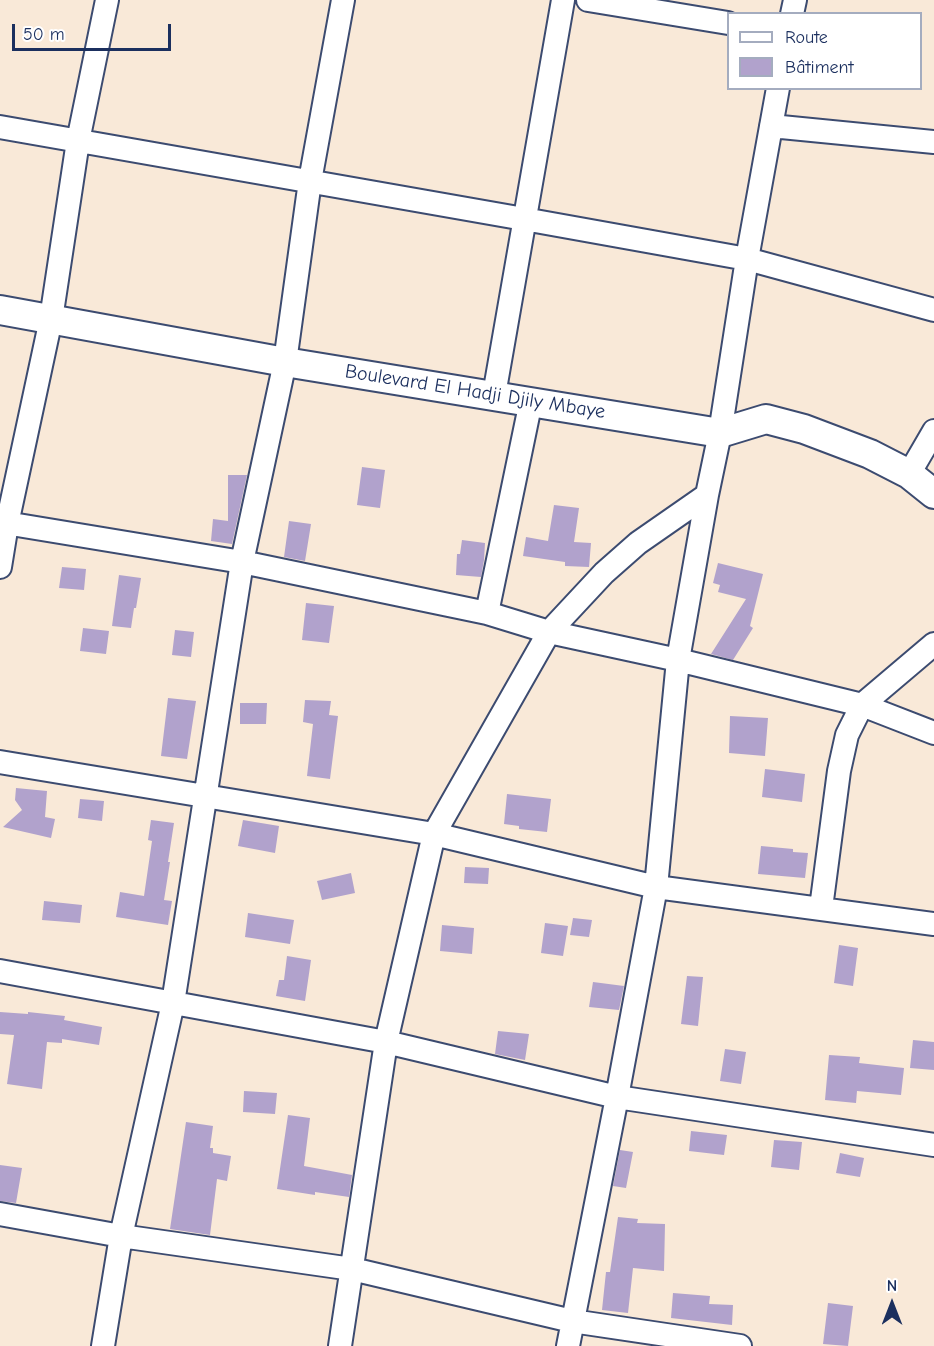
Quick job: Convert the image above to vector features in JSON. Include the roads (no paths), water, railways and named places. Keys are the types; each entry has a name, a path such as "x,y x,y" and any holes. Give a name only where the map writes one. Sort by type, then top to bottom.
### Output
{"main road":[{"name":"Boulevard El Hadji Djily Mbaye","path":"0,310 285,362 720,433 766,419 804,429 870,454 909,474 934,494"}],"street":[{"path":"0,567 3,523 51,319 78,141 107,0"},
{"path":"103,1346 121,1236 173,1003 242,562 285,362 310,181 343,0"},
{"path":"494,395 563,0"},
{"path":"588,0 727,23"},
{"path":"568,1346 657,887 678,660 720,433 747,259 778,90"},
{"path":"771,126 934,142"},
{"path":"0,127 747,259 934,310"},
{"path":"487,613 531,401"},
{"path":"909,474 934,431"},
{"path":"340,1346 386,1042 434,834 549,632 604,573 638,543 707,495"},
{"path":"3,523 242,562 487,613 549,632 678,660 862,705 934,733"},
{"path":"821,908 841,762 847,735 862,705 934,645"},
{"path":"0,762 434,834 657,887 934,924"},
{"path":"0,971 386,1042 617,1097 934,1145"},
{"path":"0,1214 121,1236 352,1269 572,1321 740,1346"}]}
